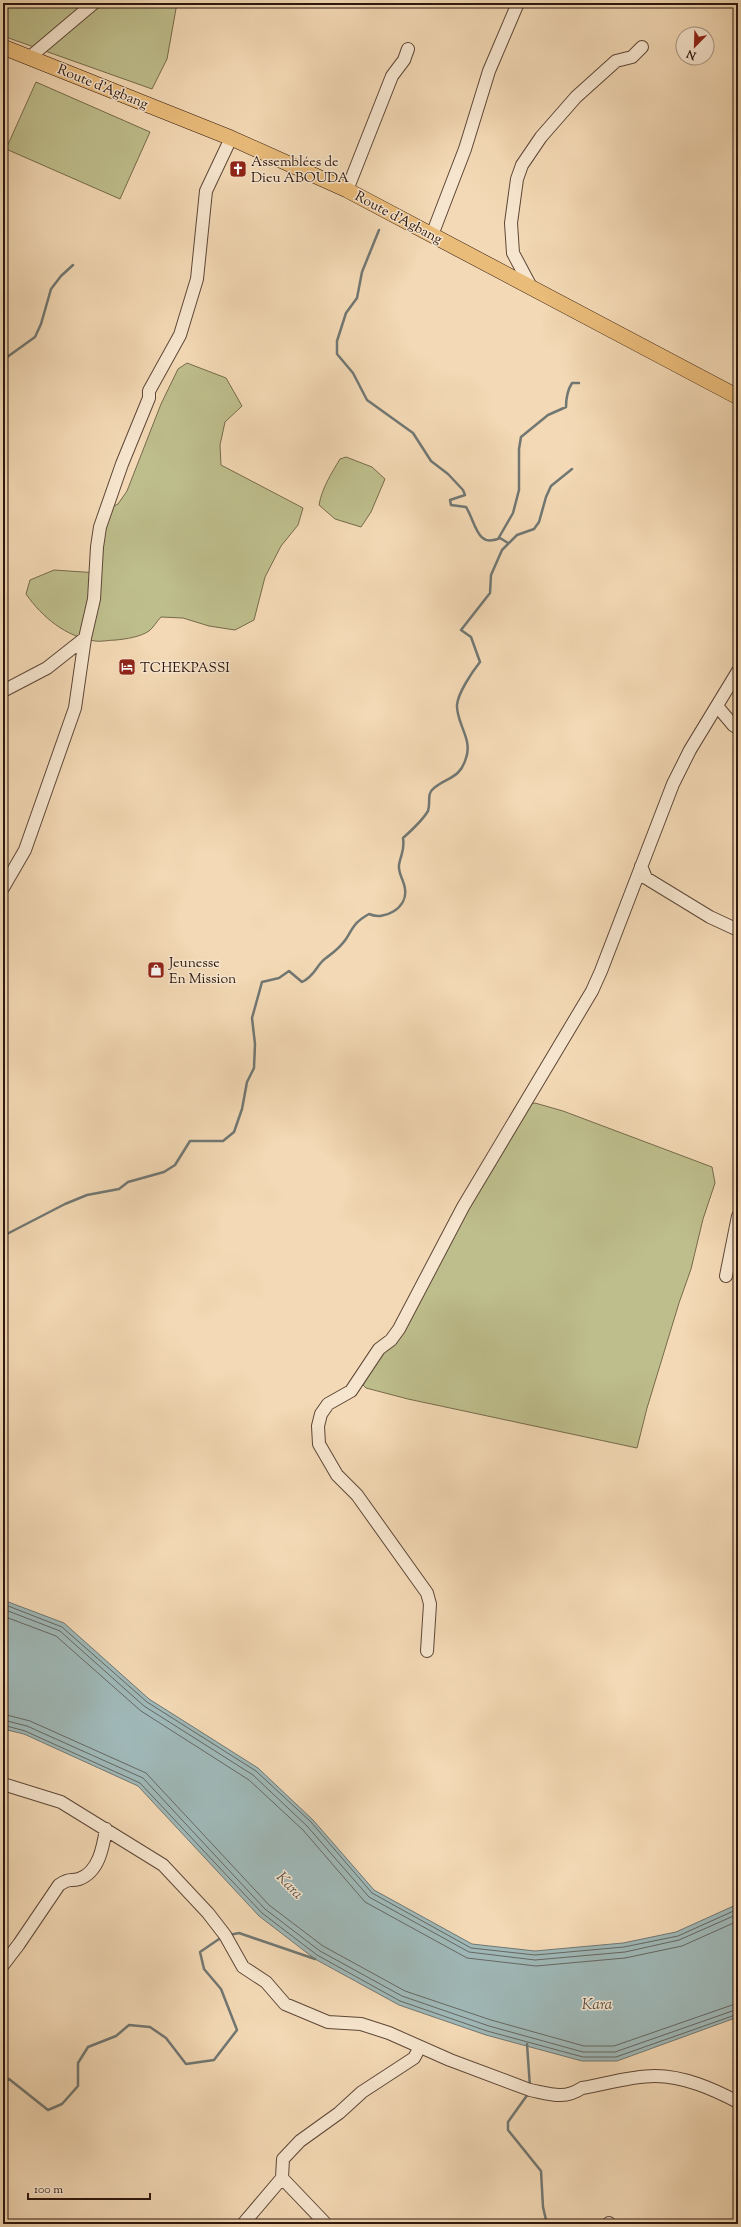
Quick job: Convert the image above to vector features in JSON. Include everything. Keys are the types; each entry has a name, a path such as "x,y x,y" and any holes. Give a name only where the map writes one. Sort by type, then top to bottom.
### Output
{"main road":[{"name":"Route d'Agbang","path":"3,47 231,138 347,190 530,285 738,397"}],"street":[{"path":"30,57 94,3"},
{"path":"432,235 466,149 489,71 518,3"},
{"path":"530,285 513,253 511,223 517,179 522,165 542,137 576,97 616,61 632,57 642,47"},
{"path":"347,190 392,76 404,60 408,49"},
{"path":"3,888 25,850 75,708 85,638 94,599 97,547 100,527 122,464 149,398 149,391 180,335 197,279 206,191 231,138"},
{"path":"3,691 47,668 85,638"},
{"path":"427,1651 430,1604 427,1593 357,1495 337,1475 320,1444 318,1426 321,1414 328,1404 351,1391 379,1349 391,1340 399,1329 463,1208 592,990 602,971 673,784 690,750 738,671"},
{"path":"717,706 733,726 738,728"},
{"path":"641,866 646,878 710,917 738,930"},
{"path":"726,1276 738,1216"},
{"path":"3,1784 61,1802 163,1865 208,1913 225,1935 243,1967 266,1982 285,2004 315,2018 328,2022 361,2024 530,2090 559,2096 572,2095 582,2088 655,2076 681,2079 714,2090 738,2102"},
{"path":"3,1965 59,1885 68,1879 79,1879 91,1871 99,1859 106,1829"},
{"path":"243,2224 282,2178 283,2159 300,2141 339,2113 362,2092 414,2058 420,2047"},
{"path":"282,2178 326,2224"}],"green space":[{"path":"3,3 177,3 167,59 152,89 3,36"},
{"path":"36,82 150,132 120,199 6,149"},
{"path":"187,363 226,378 242,406 225,422 220,445 221,465 303,508 298,525 281,546 265,577 254,620 235,630 209,626 183,618 161,617 149,631 141,635 116,640 97,641 84,639 56,625 39,610 26,594 30,580 54,570 98,573 99,555 110,508 118,504 127,491 161,404 178,369"},
{"path":"346,457 372,467 385,479 371,512 361,527 335,519 319,505 322,493 330,476 340,459"},
{"path":"535,1103 563,1111 712,1167 715,1183 703,1219 691,1269 647,1408 637,1448 408,1399 366,1388 363,1385 427,1281 527,1105"}],"water":[{"name":"Kara","path":"3,1600 64,1623 149,1699 258,1768 313,1820 374,1890 472,1944 535,1951 623,1943 676,1932 738,1904 738,2017 617,2061 582,2061 486,2035 399,2005 315,1959 259,1916 138,1786 24,1734 3,1729"}],"waterway":[{"path":"379,230 362,272 357,298 346,313 337,341 337,354 353,373 367,400 413,433 431,461 448,474 463,490 465,495 450,500 451,505 466,507 478,533 486,540 500,538 508,543"},
{"path":"3,360 35,337 41,324 51,289 61,276 73,265"},
{"path":"498,539 513,513 519,490 519,449 521,437 548,415 566,407 567,395 570,386 572,383 579,383"},
{"path":"3,1236 65,1204 87,1195 119,1189 128,1182 164,1172 175,1165 190,1141 223,1141 234,1132 242,1109 247,1082 254,1068 255,1044 252,1018 262,982 279,978 289,971 302,982 307,979 323,961 341,945 361,919 369,914 375,916 388,914 394,911 403,902 405,889 399,868 403,849 403,838 420,822 428,811 429,796 432,790 439,784 457,774 463,765 468,751 466,738 457,712 457,705 469,677 480,662 471,637 461,630 490,593 491,575 502,550 517,535 534,529 539,522 546,497 551,486 572,469"},
{"path":"229,1935 239,1933 315,1959"},
{"path":"3,2083 9,2079 48,2110 62,2104 78,2086 78,2063 88,2047 116,2036 129,2025 150,2027 166,2038 186,2064 214,2060 237,2030 221,1989 204,1969 200,1952 222,1937"},
{"path":"527,2044 530,2087"},
{"path":"528,2094 508,2122 508,2130 541,2171 543,2207 547,2224"}],"place":[{"name":"Assemblées de Dieu ABOUDA","path":"238,169"},
{"name":"TCHEKPASSI","path":"127,667"},
{"name":"Jeunesse En Mission","path":"156,970"}]}
